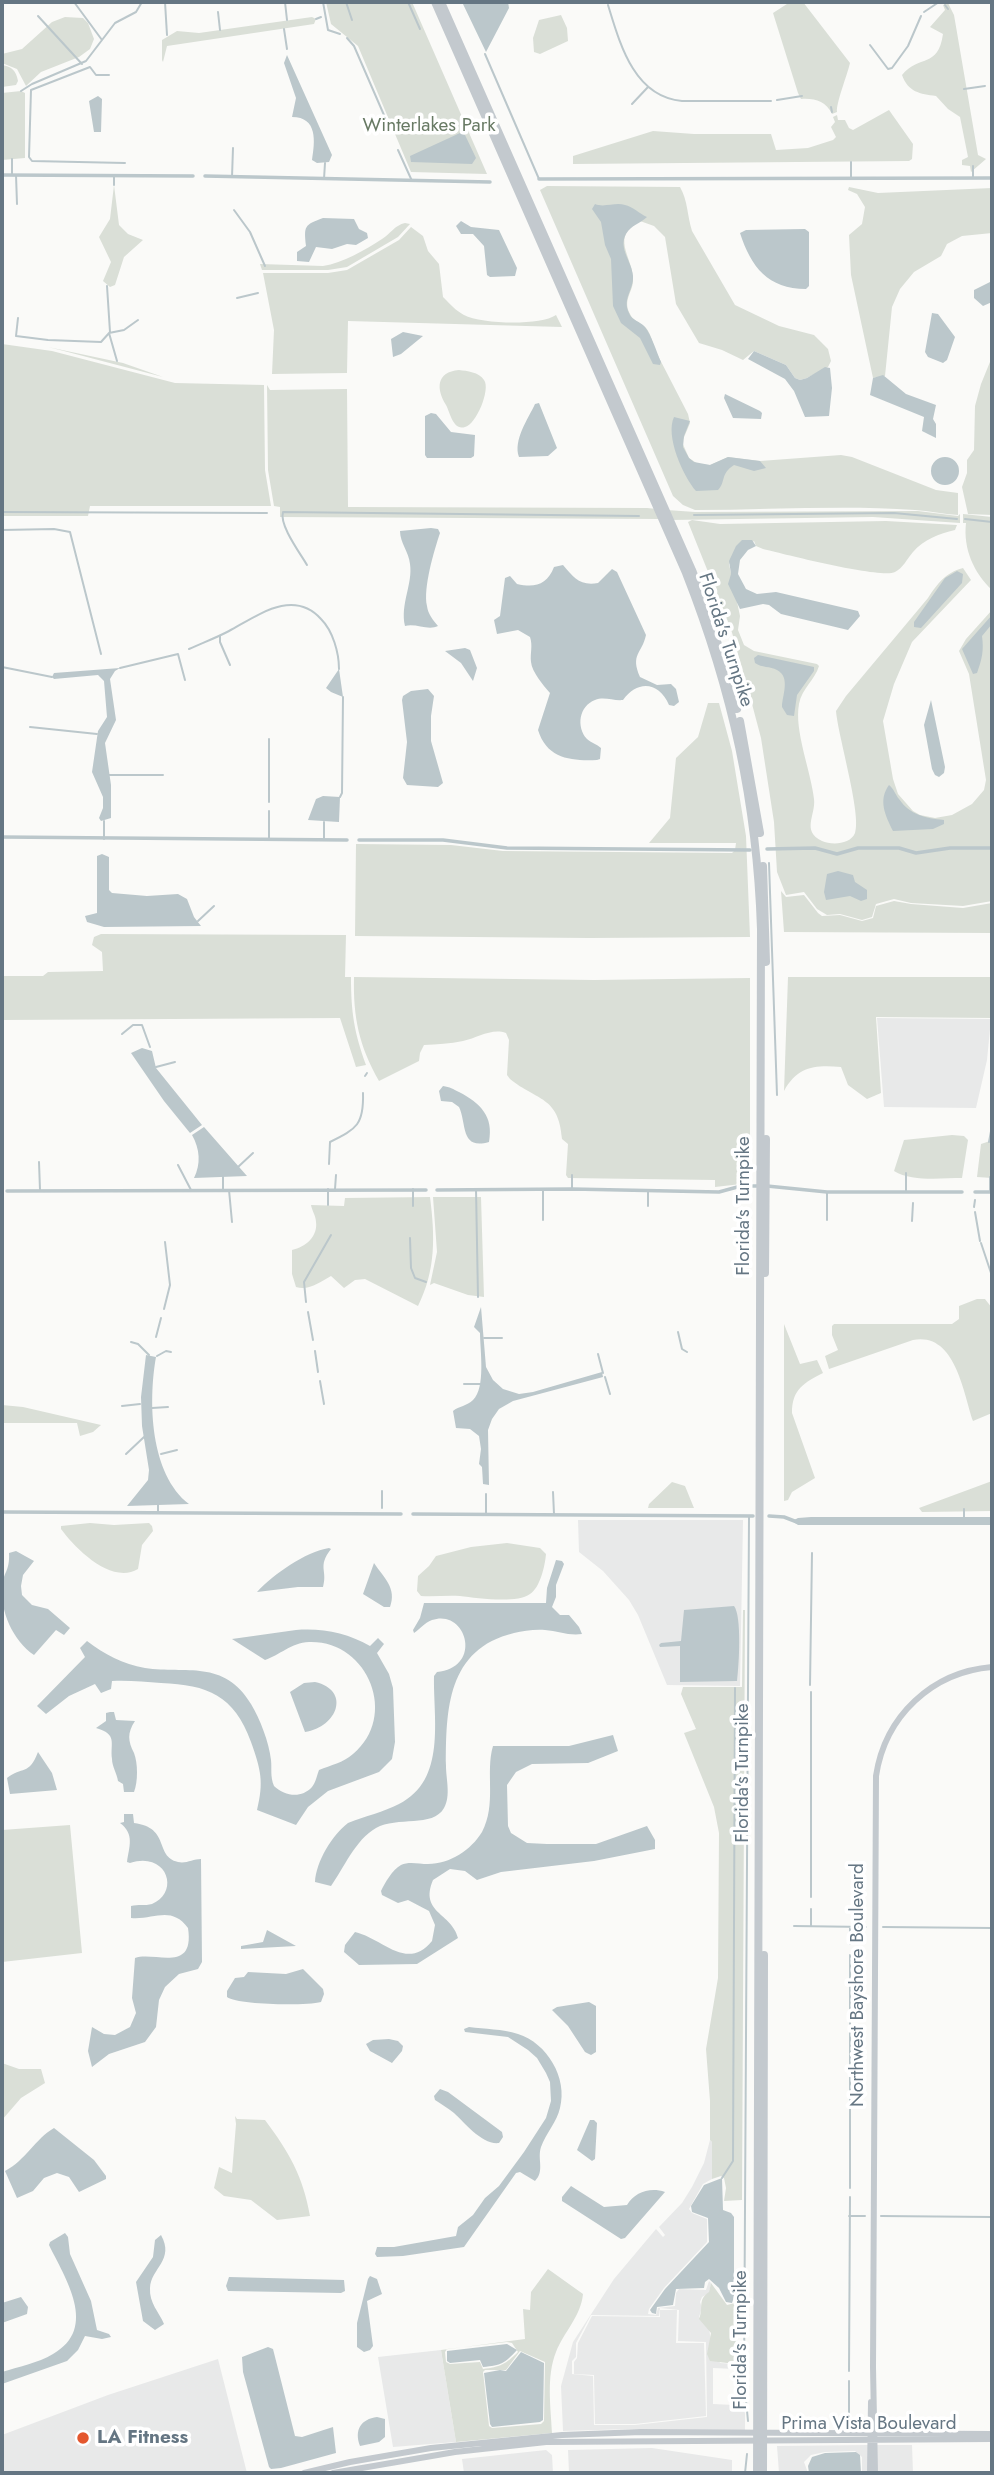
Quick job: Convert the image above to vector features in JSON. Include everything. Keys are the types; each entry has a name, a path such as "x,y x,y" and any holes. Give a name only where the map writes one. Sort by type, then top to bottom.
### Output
{"highway":[{"name":"Florida's Turnpike","path":"435,2 686,573 706,625 732,709 751,803 760,892 763,1174"},
{"name":"Florida's Turnpike","path":"441,2 692,570 715,632 737,706 756,802 765,892 763,2473"},
{"name":"Florida's Turnpike","path":"757,2473 763,1200"}],"main road":[{"name":"Northwest Bayshore Boulevard","path":"873,2436 874,1792 877,1767 890,1731 914,1700 946,1678 969,1670 992,1667"},
{"path":"333,2473 495,2440 604,2433 746,2436"},
{"name":"Prima Vista Boulevard","path":"746,2436 992,2437"},
{"path":"304,2473 350,2462 453,2448 546,2442 746,2436"},
{"path":"870,2473 873,2436"},
{"path":"873,2436 875,2473"}],"shaded area":[{"path":"462,2 508,2 509,8 486,52"},
{"path":"287,55 332,155 329,162 317,163 312,160 314,138 311,126 307,121 292,117 296,98 284,63"},
{"path":"98,96 102,99 101,132 94,132 89,101"},
{"path":"460,133 465,135 476,158 472,164 411,162 410,156"},
{"path":"595,204 625,205 647,217 631,228 624,239 624,250 633,276 627,308 632,318 647,330 660,365 653,364 640,338 621,323 613,306 611,259 605,245 601,222 592,209"},
{"path":"323,218 354,219 359,229 367,233 368,238 356,245 347,244 332,249 316,247 309,262 297,261 297,252 306,246 307,227"},
{"path":"461,221 471,227 499,230 517,268 515,276 487,275 484,246 473,234 461,234 456,226"},
{"path":"805,229 809,232 809,286 806,289 781,285 763,274 750,256 740,233 746,230"},
{"path":"992,281 992,302 983,306 974,298 974,290"},
{"path":"932,313 938,314 955,337 947,360 943,363 928,357 925,352"},
{"path":"403,332 423,336 401,354 393,357 391,339"},
{"path":"754,351 786,365 795,378 800,380 825,367 830,368 832,388 829,416 805,417 794,391 785,379 748,359"},
{"path":"883,375 906,394 936,405 933,419 936,424 936,438 922,431 924,417 870,395 873,378"},
{"path":"725,394 760,411 761,419 733,418 724,398"},
{"path":"539,403 557,448 548,456 519,457 518,444 522,430 535,404"},
{"path":"436,414 451,432 475,435 474,456 427,458 425,416"},
{"path":"674,417 690,421 683,447 694,462 710,465 728,457 760,461 766,468 754,471 734,465 725,475 718,490 696,491 677,456 672,434"},
{"path":"945,457 955,461 959,471 955,481 945,485 935,481 931,471 935,461"},
{"path":"438,529 440,533 430,569 426,598 428,612 438,626 405,626 404,610 410,572 400,531"},
{"path":"742,540 752,540 756,546 748,550 740,560 738,574 746,589 757,594 776,592 858,611 860,616 848,630 781,614 769,605 740,609 728,584 731,574 729,561"},
{"path":"563,565 574,577 586,583 598,583 612,569 617,572 646,635 636,659 640,677 657,685 671,684 676,689 679,702 674,706 669,705 660,691 641,686 623,700 602,698 590,703 585,707 580,723 587,739 601,748 600,759 597,760 569,759 547,747 538,730 550,693 532,666 530,637 518,630 497,634 494,620 500,616 505,578 510,576 517,584 540,584 548,578 554,567"},
{"path":"957,571 963,574 962,583 921,628 914,627 914,622 945,578"},
{"path":"992,615 992,624 982,636 983,651 979,668 977,673 973,674 962,649"},
{"path":"465,648 470,650 477,668 473,681 461,663 445,651"},
{"path":"758,655 814,667 797,695 794,716 787,715 782,707 784,677 777,670 755,663 754,658"},
{"path":"120,668 110,679 116,720 105,743 111,785 111,818 101,821 99,818 103,797 92,772 98,731 107,717 104,681 98,675 52,677 54,673"},
{"path":"339,669 343,697 326,688"},
{"path":"428,689 434,696 431,741 443,783 438,787 407,785 403,778 407,742 403,696 411,691"},
{"path":"931,700 945,767 944,773 939,777 932,769 924,725"},
{"path":"889,785 908,809 924,817 944,820 944,824 933,829 893,831 883,802"},
{"path":"323,796 340,797 339,822 308,820 316,799"},
{"path":"102,854 109,857 109,890 112,893 147,896 178,894 187,899 201,926 104,927 87,922 85,916 97,913 97,856"},
{"path":"838,871 853,875 855,882 867,890 867,899 861,901 850,896 826,900 824,892 827,874"},
{"path":"877,1018 991,1019 987,1060 976,1108 884,1107"},
{"path":"142,1048 152,1051 156,1068 202,1125 190,1133 131,1053"},
{"path":"443,1086 467,1096 484,1111 489,1125 489,1142 473,1142 469,1139 459,1107 452,1102 441,1101 439,1091"},
{"path":"204,1127 247,1176 194,1178 199,1156 192,1135"},
{"path":"481,1307 486,1367 493,1380 503,1389 519,1394 602,1372 603,1377 513,1401 499,1409 488,1430 489,1485 483,1484 482,1467 479,1464 479,1436 470,1429 456,1428 453,1411 473,1400 480,1387 480,1333 474,1327"},
{"path":"146,1355 156,1357 152,1395 159,1456 176,1491 189,1504 127,1506 148,1480 141,1397"},
{"path":"811,1517 992,1517 992,1525 798,1525 792,1521"},
{"path":"578,1520 743,1520 740,1686 667,1685 629,1600 603,1571 579,1552"},
{"path":"331,1549 324,1564 323,1587 257,1592 290,1565"},
{"path":"16,1551 34,1561 23,1575 22,1595 32,1605 48,1609 70,1628 64,1635 56,1630 34,1655 14,1634 3,1605 2,1586 9,1553"},
{"path":"556,1560 564,1564 552,1607 560,1615 569,1615 582,1634 541,1630 514,1633 492,1641 475,1653 463,1667 450,1704 446,1745 448,1793 444,1808 432,1818 376,1828 356,1847 331,1886 315,1882 322,1858 342,1828 348,1823 399,1804 425,1780 434,1747 434,1676 437,1672 452,1668 461,1660 465,1640 454,1622 444,1619 429,1621 414,1633 424,1603 546,1603 547,1588"},
{"path":"374,1563 391,1589 390,1607 384,1607 363,1594"},
{"path":"734,1606 739,1630 737,1681 680,1682 680,1646 659,1645 681,1641 684,1610"},
{"path":"296,1630 334,1632 370,1646 378,1638 384,1644 377,1653 389,1674 393,1688 395,1742 392,1759 379,1772 328,1791 308,1807 296,1825 257,1810 260,1792 259,1768 244,1726 227,1703 206,1690 178,1684 112,1681 111,1689 101,1693 95,1684 69,1696 46,1714 37,1706 85,1657 80,1648 87,1641 129,1664 145,1668 216,1674 229,1680 251,1704 264,1731 274,1786 288,1794 298,1795 308,1791 319,1770 349,1757 367,1738 374,1720 375,1701 370,1683 361,1667 347,1653 330,1645 303,1643 265,1660 232,1639"},
{"path":"315,1682 333,1692 336,1708 326,1723 305,1732 290,1692 304,1683"},
{"path":"114,1712 116,1720 135,1721 129,1737 137,1767 134,1792 124,1792 113,1764 110,1736 96,1728 106,1721 106,1713"},
{"path":"613,1735 618,1751 588,1763 532,1764 516,1772 507,1785 508,1826 511,1833 527,1843 596,1844 647,1826 655,1840 655,1849 594,1861 501,1872 477,1880 465,1871 450,1869 433,1880 430,1899 438,1912 450,1923 458,1938 417,1964 359,1965 344,1952 345,1945 355,1932 404,1953 413,1954 423,1950 432,1941 435,1925 429,1911 408,1900 398,1903 382,1895 381,1891 392,1873 401,1865 444,1862 459,1855 477,1839 489,1811 493,1746 569,1746"},
{"path":"38,1752 52,1773 57,1790 10,1794 7,1778 28,1768"},
{"path":"124,1814 133,1814 134,1823 153,1830 171,1859 181,1862 201,1859 202,1962 198,1969 179,1974 165,1987 159,2000 156,2027 145,2042 109,2054 92,2067 88,2051 92,2027 104,2034 115,2035 130,2027 136,2013 132,1998 135,1958 179,1956 189,1942 188,1928 175,1917 162,1915 131,1918 131,1906 152,1904 161,1899 167,1883 166,1875 153,1863 127,1862 129,1836 120,1823 124,1822"},
{"path":"267,1930 296,1946 241,1949 241,1946 263,1942"},
{"path":"303,1969 323,1989 321,2002 272,2004 244,2002 227,1997 227,1991 235,1978 244,1977 248,1972 286,1974"},
{"path":"589,2002 596,2006 596,2052 591,2055 585,2052 568,2026 552,2010"},
{"path":"469,2027 518,2034 538,2045 553,2063 561,2085 562,2097 559,2113 541,2147 540,2173 535,2181 520,2172 516,2173 464,2247 377,2257 377,2247 394,2247 456,2236 458,2227 473,2215 485,2198 499,2186 546,2118 551,2101 550,2082 537,2058 508,2037 465,2032 464,2029"},
{"path":"373,2040 398,2041 403,2046 392,2063 370,2051 366,2044"},
{"path":"440,2089 502,2132 503,2137 499,2143 480,2137 435,2100 434,2096"},
{"path":"590,2120 597,2123 595,2159 592,2161 577,2150"},
{"path":"54,2128 94,2160 106,2179 79,2192 69,2177 57,2173 44,2178 33,2191 17,2198 5,2171"},
{"path":"710,2140 712,2179 703,2184 689,2209 707,2219 707,2242 664,2288 648,2314 656,2315 658,2308 675,2306 679,2289 706,2290 709,2281 711,2283 709,2293 702,2297 700,2302 702,2308 699,2317 709,2328 711,2342 720,2363 737,2362 745,2431 563,2431 561,2386 573,2342 614,2279 656,2229 663,2237 665,2235 659,2227 682,2203 704,2163","holes":["660,2308 679,2310 678,2341 706,2342 707,2417 635,2425 594,2425 593,2376 572,2374 576,2343 591,2315 659,2316","713,2368 735,2369 734,2405 713,2404"]},
{"path":"722,2178 723,2210 734,2217 734,2281 737,2283 732,2303 726,2302 719,2288 709,2279 704,2288 676,2289 673,2305 657,2307 656,2314 652,2313 650,2310 665,2289 709,2242 708,2218 692,2212 691,2206 704,2185"},
{"path":"571,2186 604,2207 627,2205 634,2197 648,2190 665,2192 625,2238 621,2239 562,2201"},
{"path":"65,2233 70,2254 91,2301 97,2330 111,2337 102,2339 85,2336 78,2350 67,2361 2,2384 2,2372 53,2354 67,2343 74,2331 74,2302 49,2245"},
{"path":"161,2235 165,2244 164,2257 151,2281 150,2293 164,2324 155,2330 143,2321 136,2282 153,2257 155,2240"},
{"path":"370,2276 377,2279 382,2294 367,2301 373,2346 364,2352 357,2347 357,2323"},
{"path":"229,2277 344,2280 345,2291 228,2291 226,2286"},
{"path":"21,2297 28,2307 27,2314 2,2323 2,2303"},
{"path":"660,2310 677,2310 676,2343 704,2343 706,2416 635,2424 595,2424 594,2375 574,2374 578,2343 592,2316 660,2317"},
{"path":"507,2344 517,2350 499,2364 483,2367 480,2360 447,2361 447,2351"},
{"path":"268,2347 273,2349 295,2436 302,2437 333,2427 336,2453 281,2468 269,2467 243,2372 242,2357"},
{"path":"441,2350 456,2442 393,2447 378,2357"},
{"path":"521,2352 544,2363 543,2420 492,2427 484,2373 506,2371"},
{"path":"218,2359 247,2473 2,2473 2,2435 108,2395"},
{"path":"377,2417 385,2419 385,2437 379,2442 360,2446 360,2426"},
{"path":"868,2445 868,2473 862,2473 862,2457 855,2451 811,2455 804,2462 808,2473 779,2473 777,2446"},
{"path":"876,2445 912,2445 913,2473 877,2473"},
{"path":"652,2448 732,2460 732,2473 569,2473 568,2450"},
{"path":"546,2450 552,2455 553,2473 464,2473 462,2459"},
{"path":"856,2452 860,2455 861,2473 809,2473 808,2466 812,2457 825,2453"}],"green space":[{"name":"Winterlakes Park","path":"326,2 412,2 487,174 411,172 358,46 331,24"},
{"path":"790,2 803,2 850,63 837,112 832,114 819,101 801,99 798,93 773,13"},
{"path":"948,3 954,15 978,155 986,159 971,172 970,166 962,165 962,160 968,157 960,117 936,96 911,89 902,75 937,52 943,34 930,27 945,10 943,5"},
{"path":"561,15 567,28 568,41 540,54 534,52 533,38 539,20"},
{"path":"65,17 83,18 88,23 94,39 90,49 79,57 41,72 26,86 17,69 2,63 2,54 22,49 52,22"},
{"path":"312,17 316,19 314,24 167,46 163,62 162,60 162,40 177,31 199,33"},
{"path":"2,65 15,72 18,81 16,85 2,87"},
{"path":"2,93 25,93 25,158 2,160"},
{"path":"889,110 913,144 912,159 909,161 573,164 573,156 653,131 771,134 776,150 808,148 836,137 831,127 835,122 833,117 837,115 838,120 845,120 853,130"},
{"path":"114,185 119,225 128,234 143,240 124,257 115,285 110,287 103,281 111,262 99,237 110,219"},
{"path":"547,186 680,187 692,231 735,305 779,326 814,335 828,349 831,361 828,367 800,380 795,378 786,365 754,351 743,360 699,343 676,304 665,237 654,226 640,221 631,227 624,240 633,278 628,309 633,318 649,333 688,414 690,423 682,442 689,458 698,464 710,465 728,457 760,461 841,455 852,457 936,490 958,493 958,515 861,508 695,510 683,505 673,496 540,190"},
{"path":"849,187 878,193 992,188 992,233 962,236 947,244 941,256 914,272 900,289 892,307 885,376 873,378 851,275 849,235 862,224 865,207 857,194 848,190"},
{"path":"405,223 410,224 398,237 347,267 328,270 262,270 260,264 331,264 361,252"},
{"path":"411,227 423,236 428,251 439,264 443,297 461,313 472,318 510,322 537,321 556,315 562,327 348,321 347,373 272,374 274,330 263,273 328,273 347,270 399,240"},
{"path":"2,344 52,351 175,383 264,385 265,470 271,506 90,506 88,516 2,516"},
{"path":"48,347 123,363 163,377 64,351"},
{"path":"992,357 992,515 968,514 962,487 967,473 967,460 974,450 975,406"},
{"path":"459,370 479,375 486,385 478,414 465,427 458,426 452,420 440,387 446,374"},
{"path":"267,385 270,390 347,389 348,507 647,508 657,509 661,519 280,517 280,507 274,506 268,470"},
{"path":"667,510 918,511 958,516 960,514 960,523 873,517 671,520"},
{"path":"963,514 992,517 992,590 971,560"},
{"path":"692,520 720,524 886,521 957,525 955,530 927,540 895,572 871,572 810,560 763,549 756,546 754,541 729,564 740,616 738,630 744,645 754,651 819,666 801,698 798,715 814,799 812,832 822,841 830,843 849,840 855,833 856,824 853,793 836,711 939,583 951,573 963,568 971,580 912,642 894,684 883,721 898,794 913,811 935,818 952,815 972,804 984,790 986,780 969,674 959,651 992,610 992,901 963,906 911,903 894,899 876,904 872,917 862,920 840,914 827,915 817,909 804,892 786,895 777,872 774,822 761,738 731,629 688,522"},
{"path":"708,703 719,703 732,751 746,836 750,937 355,936 356,844 451,845 503,851 732,853 736,843 649,843 670,818 676,758 698,737"},
{"path":"781,891 786,897 804,895 822,916 840,915 862,921 873,918 876,906 894,901 963,908 992,903 992,933 784,932"},
{"path":"101,934 346,935 345,977 351,977 354,1022 366,1065 356,1067 340,1018 2,1020 2,976 103,971 102,952 92,945 94,937"},
{"path":"354,977 594,980 750,978 750,1183 715,1187 715,1180 568,1178 568,1144 562,1139 556,1115 545,1101 507,1075 509,1040 506,1033 495,1032 469,1040 424,1045 419,1061 379,1081 359,1031"},
{"path":"788,977 992,977 992,1018 876,1017 881,1093 867,1099 848,1085 841,1067 832,1066 815,1067 801,1072 784,1091"},
{"path":"964,1136 968,1140 962,1178 918,1178 894,1171 904,1140"},
{"path":"990,1141 992,1178 977,1177 981,1144"},
{"path":"430,1197 433,1253 428,1279 418,1306 365,1279 355,1280 344,1288 331,1276 310,1287 296,1287 292,1274 292,1250 306,1244 315,1232 316,1220 311,1205 344,1206 345,1198"},
{"path":"433,1197 481,1197 484,1297 468,1295 434,1283 430,1285 437,1252"},
{"path":"985,1299 992,1308 992,1413 973,1421 955,1366 939,1345 927,1340 913,1340 829,1369 825,1356 838,1350 832,1335 834,1324 952,1324 959,1319 959,1306"},
{"path":"784,1324 800,1364 817,1360 823,1373 800,1388 794,1398 792,1413 815,1478 792,1492 788,1500 784,1501"},
{"path":"2,1405 23,1407 101,1425 93,1432 80,1436 77,1423 2,1423"},
{"path":"992,1481 992,1511 922,1512 919,1508"},
{"path":"672,1482 685,1486 694,1508 648,1508 649,1504"},
{"path":"149,1523 153,1531 142,1545 138,1569 128,1573 105,1568 84,1554 61,1529 61,1526"},
{"path":"507,1543 540,1548 546,1554 539,1582 530,1594 516,1599 496,1600 421,1596 417,1591 418,1576 436,1556 471,1547"},
{"path":"743,1610 742,2200 724,2201 724,2178 721,2176 712,2179 706,2049 718,1978 719,1833 714,1807 684,1733 696,1729 681,1694 683,1687 742,1687"},
{"path":"70,1825 82,1953 2,1962 2,1830"},
{"path":"2,2063 19,2069 41,2069 45,2083 21,2098 2,2120"},
{"path":"235,2116 237,2119 265,2120 294,2165 310,2216 277,2220 251,2200 224,2196 214,2188 219,2167 232,2173"},
{"path":"548,2269 583,2294 576,2317 559,2345 553,2362 550,2392 552,2433 456,2442 441,2350 447,2349 446,2362 450,2364 480,2362 483,2369 506,2362 518,2352 512,2343 462,2347 525,2339 523,2309 530,2310 531,2292","holes":["520,2351 545,2362 544,2421 541,2424 492,2428 489,2426 483,2372 506,2370"]},
{"path":"711,2283 727,2305 735,2303 736,2364 710,2361 707,2354 711,2333 699,2319 702,2301 709,2292"}],"waterway":[{"path":"74,2 102,40"},
{"path":"21,91 86,61 115,23 136,12 142,2"},
{"path":"165,2 167,35"},
{"path":"285,2 287,20"},
{"path":"323,2 328,30 340,34"},
{"path":"346,2 352,20"},
{"path":"408,2 420,29"},
{"path":"924,12 939,2"},
{"path":"608,5 624,51 641,79 652,90 682,101 771,101"},
{"path":"945,5 948,9"},
{"path":"218,12 220,30"},
{"path":"38,16 82,64"},
{"path":"870,45 888,69 892,68 908,46 921,16"},
{"path":"316,19 321,17"},
{"path":"284,29 287,49"},
{"path":"347,38 354,46 387,122"},
{"path":"485,54 539,179"},
{"path":"109,75 96,75 90,67 31,90 29,157 32,161 125,163"},
{"path":"964,89 985,86"},
{"path":"632,104 648,87"},
{"path":"777,100 802,96"},
{"path":"831,107 832,112"},
{"path":"232,177 233,148"},
{"path":"398,150 412,181"},
{"path":"12,159 12,175"},
{"path":"851,162 851,179"},
{"path":"324,179 325,163"},
{"path":"973,166 973,178"},
{"path":"2,175 193,176"},
{"path":"16,175 17,204"},
{"path":"114,176 114,185"},
{"path":"205,176 490,182"},
{"path":"539,179 992,178"},
{"path":"234,210 250,232 265,266"},
{"path":"18,318 16,336 101,342 110,332 107,286"},
{"path":"237,298 258,293"},
{"path":"117,361 109,333 124,330 138,320"},
{"path":"2,512 267,513"},
{"path":"307,565 287,531 283,512 639,516"},
{"path":"694,515 894,513 957,519"},
{"path":"965,519 992,522"},
{"path":"2,530 54,529 70,532 101,654"},
{"path":"189,649 224,634 263,612 287,605 299,606 310,610 329,630 338,656 339,669"},
{"path":"220,636 230,665"},
{"path":"120,668 178,654 185,680"},
{"path":"2,667 52,677"},
{"path":"340,797 343,697"},
{"path":"30,727 97,734"},
{"path":"269,739 269,802"},
{"path":"109,775 163,775"},
{"path":"269,811 269,840"},
{"path":"104,821 104,839"},
{"path":"324,822 324,840"},
{"path":"2,837 347,840"},
{"path":"359,840 443,840 507,848 750,850"},
{"path":"767,849 815,848 837,854 858,848 899,848 916,853 950,848 992,848"},
{"path":"769,863 777,1095"},
{"path":"198,921 214,906"},
{"path":"122,1034 133,1025 142,1025 150,1047"},
{"path":"156,1067 175,1062"},
{"path":"329,1164 330,1142 357,1124 362,1112 363,1093"},
{"path":"989,1142 992,1126"},
{"path":"238,1167 253,1153"},
{"path":"39,1162 40,1190"},
{"path":"178,1165 191,1190"},
{"path":"906,1173 906,1192"},
{"path":"335,1189 336,1175"},
{"path":"572,1175 572,1189"},
{"path":"223,1176 223,1190"},
{"path":"990,1177 990,1192"},
{"path":"437,1190 719,1192 741,1186 760,1186"},
{"path":"767,1186 827,1192 962,1192"},
{"path":"328,1189 328,1205"},
{"path":"413,1189 413,1206"},
{"path":"476,1189 478,1297"},
{"path":"543,1189 543,1220"},
{"path":"229,1190 232,1222"},
{"path":"7,1191 426,1190"},
{"path":"648,1191 648,1206"},
{"path":"827,1192 827,1220"},
{"path":"975,1192 992,1192"},
{"path":"974,1207 975,1200"},
{"path":"912,1221 913,1203"},
{"path":"975,1212 980,1241"},
{"path":"306,1302 304,1282 331,1235"},
{"path":"410,1238 411,1268 415,1278 426,1282"},
{"path":"164,1309 170,1285 165,1242"},
{"path":"981,1243 992,1276"},
{"path":"308,1312 313,1340"},
{"path":"156,1337 161,1318"},
{"path":"678,1332 682,1349 687,1352"},
{"path":"484,1338 502,1338"},
{"path":"131,1342 138,1344 149,1355"},
{"path":"157,1356 166,1351 171,1352"},
{"path":"315,1351 318,1372"},
{"path":"598,1354 603,1373"},
{"path":"605,1377 610,1394"},
{"path":"320,1381 324,1404"},
{"path":"464,1384 480,1384"},
{"path":"122,1406 140,1404"},
{"path":"152,1408 168,1407"},
{"path":"126,1454 144,1437"},
{"path":"161,1454 177,1450"},
{"path":"382,1491 382,1508"},
{"path":"553,1492 554,1514"},
{"path":"486,1494 486,1514"},
{"path":"158,1504 158,1513"},
{"path":"964,1509 964,1517"},
{"path":"2,1512 401,1514"},
{"path":"413,1514 753,1516"},
{"path":"769,1516 784,1517 797,1522"},
{"path":"748,2421 744,2380 749,1517"},
{"path":"810,1685 812,1553"},
{"path":"722,2178 733,2161 735,1688"},
{"path":"811,1692 811,1897"},
{"path":"811,1909 811,1925"},
{"path":"794,1926 866,1927"},
{"path":"850,1927 850,1944"},
{"path":"883,1927 992,1928"},
{"path":"850,1955 850,2188"},
{"path":"849,2371 850,2197"},
{"path":"849,2216 865,2216"},
{"path":"881,2216 992,2217"},
{"path":"849,2381 849,2425"},
{"path":"745,2473 747,2454"}],"place":[{"name":"LA Fitness","path":"83,2438"}]}
